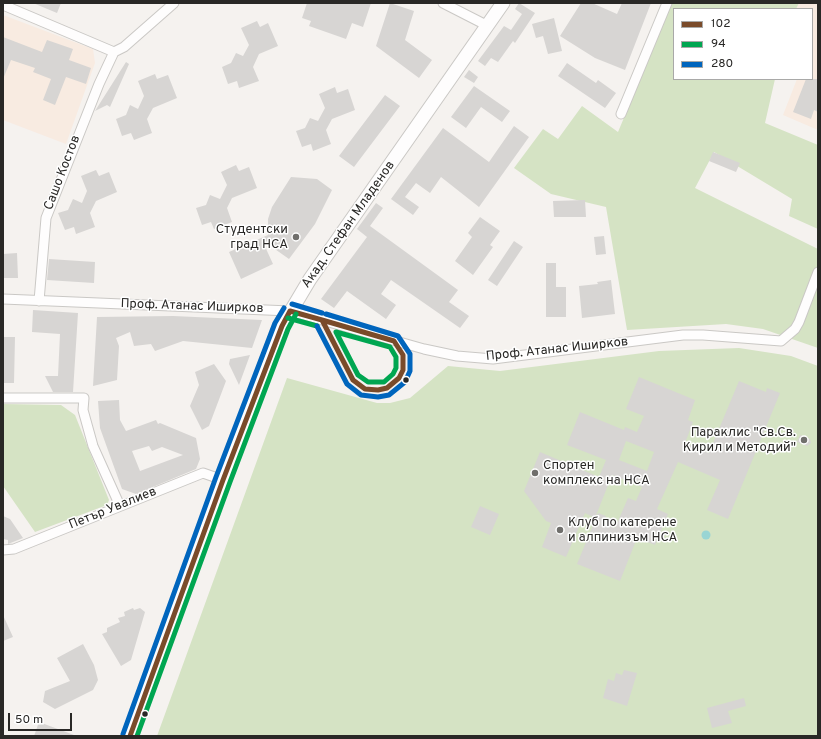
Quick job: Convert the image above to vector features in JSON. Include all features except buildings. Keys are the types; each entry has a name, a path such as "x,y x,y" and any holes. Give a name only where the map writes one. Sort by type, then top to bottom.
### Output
{"street":[{"path":"3,5 114,52 124,47 174,3"},
{"path":"443,3 488,26"},
{"name":"Акад. Стефан Младенов","path":"130,736 223,480 282,326 310,279 503,3"},
{"path":"621,114 666,3"},
{"name":"Сашо Костов","path":"39,301 46,218 94,95 114,52"},
{"name":"Проф. Атанас Иширков","path":"3,299 290,311 424,349 457,356 494,359 683,335 703,335 780,341 789,335 799,322 818,272"},
{"path":"3,398 84,398 83,410 93,446 120,506"},
{"name":"Петър Увалиев","path":"3,550 14,549 203,474 223,480"}],"shaded area":[{"path":"799,3 818,3 818,130 783,115 797,80 813,80 813,8 796,8"},
{"path":"3,15 93,49 95,63 66,144 3,120"}],"green space":[{"path":"672,3 799,3 796,8 673,8 673,80 775,80 765,123 818,145 818,229 789,216 792,199 714,152 695,188 818,249 818,348 763,329 726,324 627,330 606,207 551,194 514,168 543,129 558,139 582,106 618,132"},
{"name":"Спортен комплекс на НСА","path":"739,348 791,356 818,366 818,736 157,736 287,378 377,403 390,403 410,398 448,366 500,371 659,351"},
{"path":"3,404 61,405 75,415 109,500 107,505 35,532 3,486"}],"water":[{"path":"706,530 711,535 706,540 701,535"}],"transit line":[{"name":"280","path":"292,304 322,313"},
{"name":"280","path":"123,734 216,477 275,323 284,308"},
{"name":"102","path":"290,311 322,320"},
{"name":"102","path":"130,736 223,480 282,326 290,311"},
{"name":"94","path":"137,736 230,482 288,329 296,314"},
{"name":"280","path":"317,326 347,384 361,395 378,397 389,395 405,382 410,371 410,354 398,336 326,314"},
{"name":"94","path":"288,318 317,326"},
{"name":"102","path":"322,320 394,341 403,355 403,370 399,378 387,388 378,390 365,389 353,380 322,320"},
{"name":"94","path":"336,332 390,347 396,357 396,368 393,374 384,382 368,382 358,375 336,332"}],"place":[{"name":"Студентски град НСА","path":"296,237"},
{"name":"Параклис \"Св.Св. Кирил и Методий\"","path":"804,440"},
{"name":"Спортен комплекс на НСА","path":"535,473"},
{"name":"Клуб по катерене и алпинизъм НСА","path":"560,530"}]}
